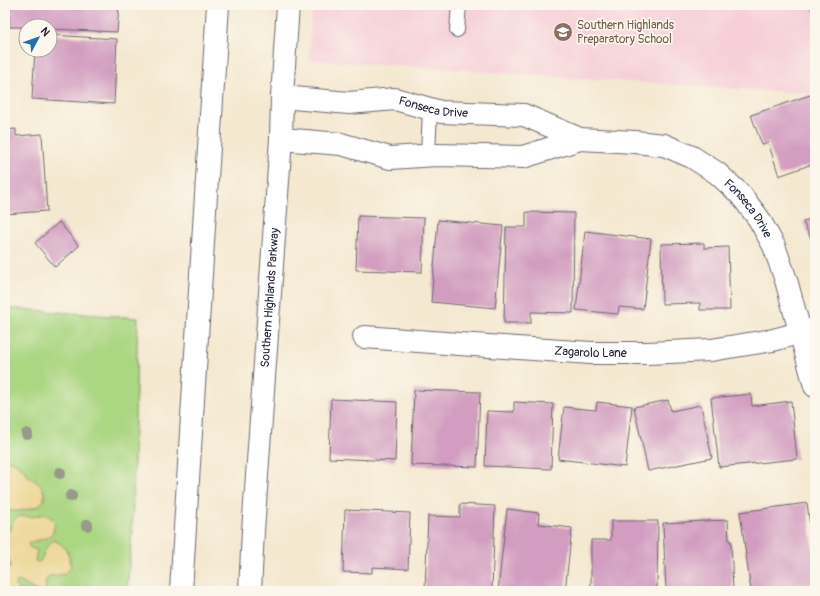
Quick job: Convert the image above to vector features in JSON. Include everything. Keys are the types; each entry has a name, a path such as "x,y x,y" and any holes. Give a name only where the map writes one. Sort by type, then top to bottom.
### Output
{"street":[{"path":"181,591 218,5"},
{"name":"Southern Highlands Parkway","path":"250,591 281,139 288,5"},
{"name":"Fonseca Drive","path":"282,97 349,103 395,99 440,112 524,115 580,139 664,145 692,156 717,173 741,195 759,219 774,246 786,280 808,331 815,386"},
{"name":"Fonseca Drive","path":"281,139 341,144 390,158 428,155 523,157 580,139"},
{"name":"Zagarolo Lane","path":"364,336 591,353 648,353 710,350 773,340 808,331"}],"lane":[{"path":"457,30 459,5"},
{"path":"428,155 430,109"}],"shaded area":[{"name":"Southern Highlands Preparatory School","path":"312,5 815,5 815,94 309,60"}],"green space":[{"path":"5,308 138,318 132,533 127,591 5,591"}],"sand":[{"path":"5,461 12,461 21,467 28,476 42,486 44,500 39,506 18,511 5,509"},
{"path":"43,514 49,516 55,522 53,532 46,538 30,542 28,545 37,550 35,561 38,562 41,560 46,548 53,540 61,544 68,554 71,566 66,574 49,576 46,580 44,591 37,591 19,581 16,582 15,586 21,591 5,591 5,573 11,564 8,558 5,558 5,530 10,530 13,521 17,517 32,517"}],"building":[{"path":"10,5 119,5 117,32 58,29 58,18 18,18 18,27 9,27"},
{"path":"809,5 815,5 815,12"},
{"path":"58,35 117,39 114,104 32,99 35,58 58,58"},
{"path":"810,95 815,111 815,163 779,176 768,142 762,145 751,115"},
{"path":"16,129 16,136 42,134 47,211 5,214 5,130"},
{"path":"526,212 574,213 573,313 531,312 531,323 504,323 506,227 526,227"},
{"path":"358,216 424,218 422,272 356,270"},
{"path":"815,216 815,247 803,222"},
{"path":"438,220 503,226 495,308 431,302"},
{"path":"59,222 79,246 55,267 35,243"},
{"path":"585,231 651,239 643,309 619,307 618,314 576,310"},
{"path":"704,243 704,248 728,247 730,310 700,310 700,303 662,304 661,244"},
{"path":"414,390 480,392 477,467 411,465"},
{"path":"751,394 752,406 791,401 797,459 719,467 711,398"},
{"path":"331,399 397,402 395,461 329,458"},
{"path":"668,400 671,411 701,405 712,458 648,471 634,407"},
{"path":"514,402 553,404 551,469 485,466 487,411 514,412"},
{"path":"597,402 632,406 625,467 558,459 564,407 596,410"},
{"path":"807,503 815,561 815,591 791,591 791,589 777,591 751,591 740,512"},
{"path":"460,504 495,506 492,591 425,591 428,516 460,517"},
{"path":"507,509 539,513 538,524 572,528 565,591 498,591"},
{"path":"345,510 410,513 408,569 372,567 372,573 343,572"},
{"path":"728,520 729,541 731,541 733,591 666,591 663,523"},
{"path":"611,521 658,521 657,591 591,591 591,540 611,540"}],"place":[{"name":"Southern Highlands Preparatory School","path":"563,32"}]}
